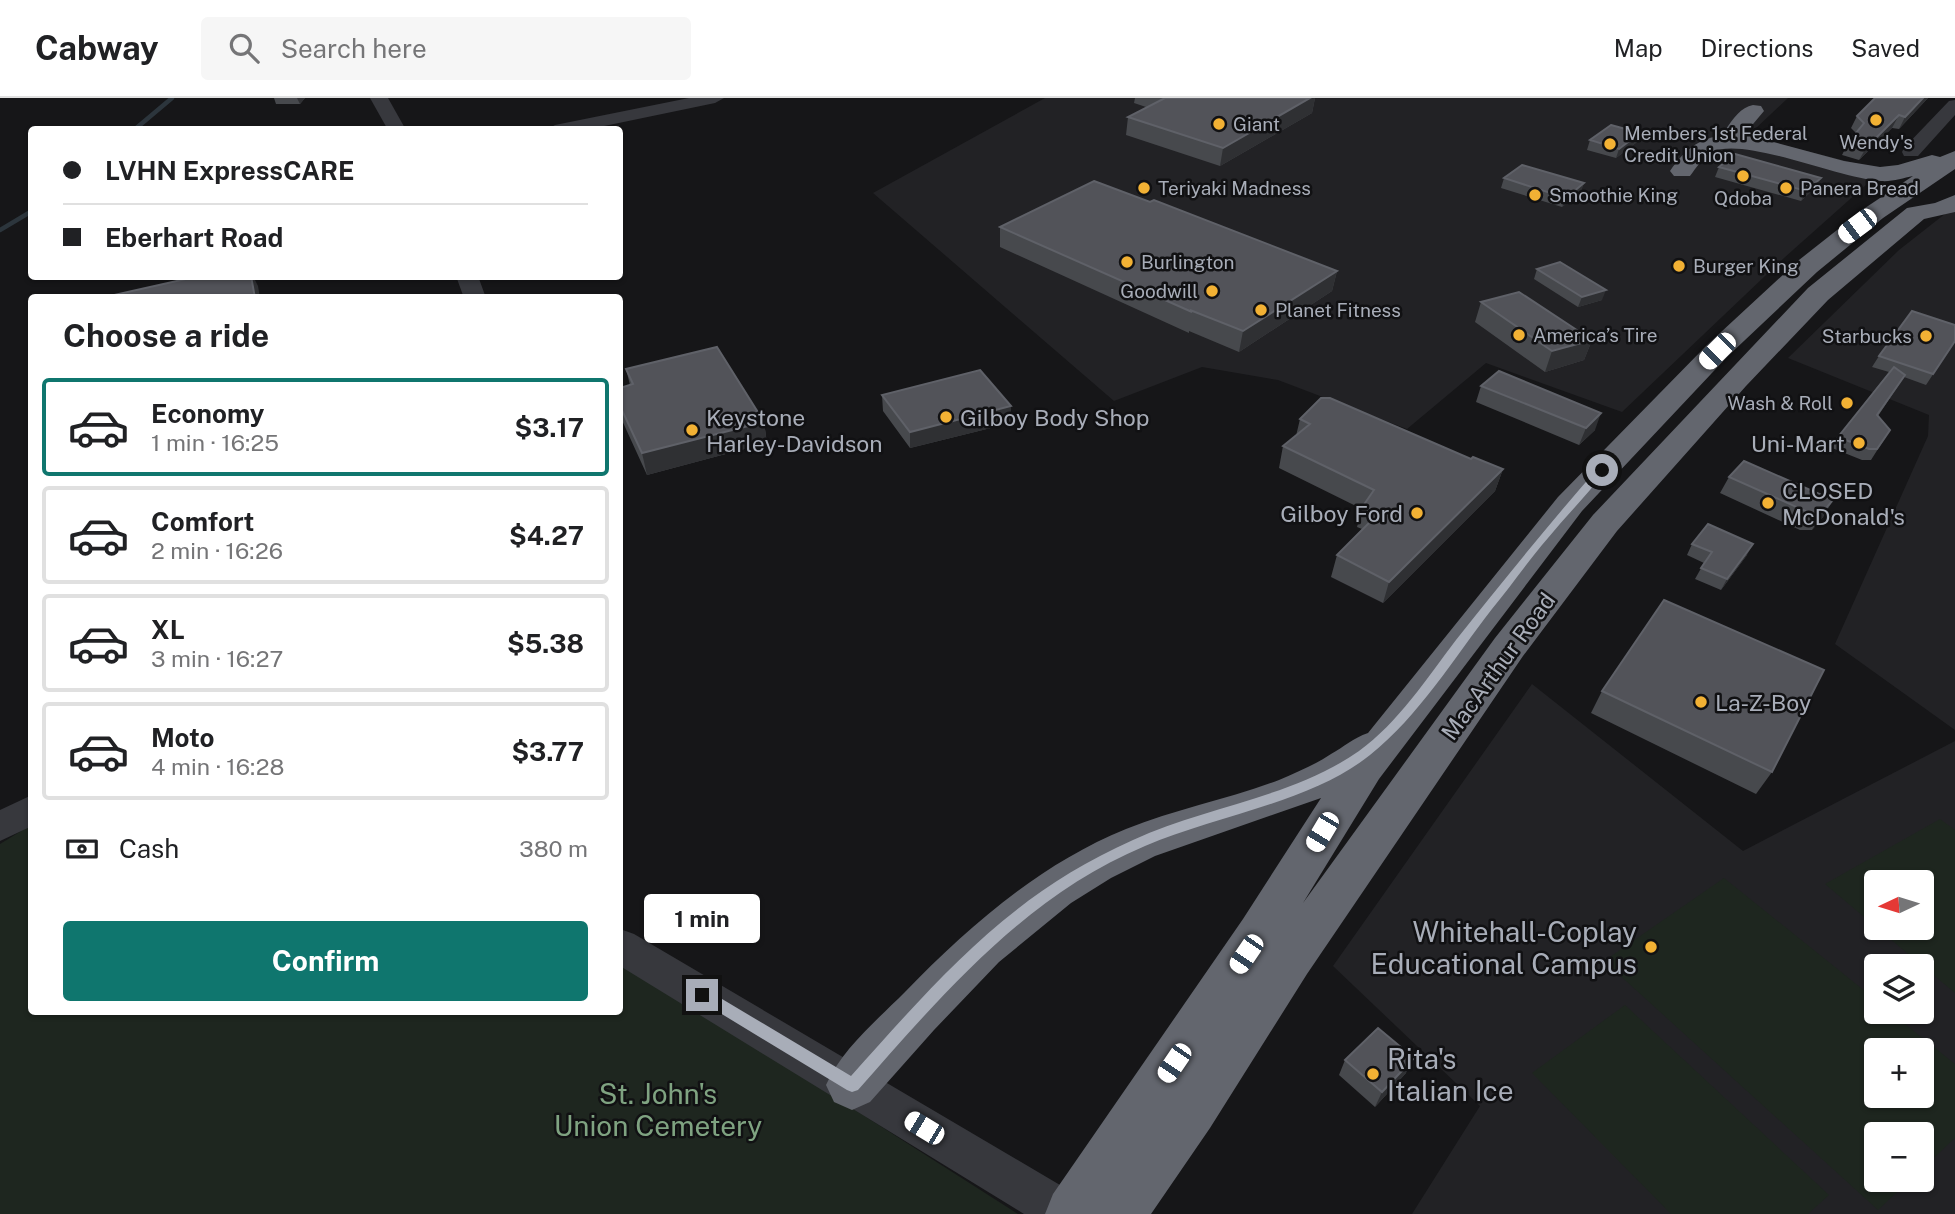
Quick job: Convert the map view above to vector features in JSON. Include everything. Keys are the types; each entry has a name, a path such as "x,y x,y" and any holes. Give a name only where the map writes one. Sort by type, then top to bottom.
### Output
{"highway":[{"path":"1753,111 1737,129 1741,135 1762,147"},
{"path":"1682,171 1710,144 1728,142 1762,147 1852,171 1880,174 1955,158"},
{"name":"MacArthur Road","path":"1073,1214 1260,933 1329,821 1402,718 1570,504 1671,397 1816,259 1874,213 1955,158"},
{"name":"MacArthur Road","path":"1118,1214 1191,1110 1290,959 1509,647 1605,523 1735,380 1818,295 1916,213 1955,186"},
{"path":"1916,213 1941,209 1955,201"},
{"path":"852,1085 944,983 989,939 1037,901 1086,869 1138,843 1195,821 1278,796 1337,772 1367,751 1402,718"}],"street":[{"path":"379,98 395,126"},
{"path":"575,126 715,98"},
{"path":"1911,152 1955,105"},
{"path":"0,827 28,811"},
{"path":"623,948 1066,1214"}],"shaded area":[{"path":"1045,98 1788,98 1754,130 1775,143 1870,167 1885,168 1784,258 1622,412 1486,363 1407,429 1278,380 1202,367 1114,401 873,193"},
{"path":"1955,206 1955,730 1835,644 1928,436 1929,415 1788,358 1899,250"},
{"name":"Whitehall-Coplay Educational Campus","path":"1532,684 1743,851 1955,741 1955,1214 1412,1214 1480,1106 1333,966"}],"green space":[{"path":"1940,819 1955,830 1955,993 1934,976 1934,954 1908,954 1891,940 1934,940 1934,870 1864,870 1864,917 1825,884"},
{"name":"St. John's Union Cemetery","path":"28,827 28,1015 623,1015 623,962 1018,1214 0,1214 0,844"},
{"path":"1724,878 1864,990 1864,1024 1905,1024 1922,1038 1864,1038 1864,1108 1934,1108 1934,1047 1955,1064 1955,1138 1934,1158 1934,1122 1864,1122 1864,1192 1897,1192 1878,1210 1604,961"},
{"path":"1625,1005 1829,1195 1808,1214 1671,1214 1532,1073"}],"building":[{"path":"1165,98 1310,98 1223,148 1128,117"},
{"path":"1875,98 1923,98 1905,117 1899,115 1866,148 1848,143 1864,123 1857,116"},
{"path":"1611,125 1640,133 1619,149 1590,140"},
{"path":"1735,154 1821,178 1806,191 1719,167"},
{"path":"1522,165 1584,183 1566,198 1504,178"},
{"path":"1094,181 1150,202 1154,200 1337,271 1243,331 1190,310 1192,312 1000,227"},
{"path":"1560,262 1606,290 1582,297 1537,269"},
{"path":"181,280 252,280 254,294 118,294"},
{"path":"1519,292 1592,340 1552,351 1481,302"},
{"path":"1912,311 1955,325 1955,341 1933,374 1879,356"},
{"name":"Keystone Harley-Davidson","path":"717,347 764,422 642,453 623,412 623,387 633,384 626,369"},
{"path":"1894,367 1905,375 1877,415 1890,430 1877,449 1869,449 1838,437"},
{"path":"980,370 1011,406 910,432 882,395"},
{"path":"1499,371 1601,413 1586,428 1481,386"},
{"name":"Gilboy Ford","path":"1321,398 1330,398 1471,459 1473,457 1503,469 1389,582 1337,555 1380,512 1363,506 1374,490 1283,446 1310,424 1300,419"},
{"path":"1744,461 1833,500 1822,513 1810,513 1729,477"},
{"path":"1708,524 1753,544 1727,579 1701,568 1712,552 1692,544"},
{"name":"La-Z-Boy","path":"1664,600 1824,670 1772,772 1602,691"},
{"path":"1378,1028 1414,1058 1382,1092 1345,1060"}],"waterway":[{"path":"139,126 172,98"},
{"path":"0,230 28,213"}],"place":[{"name":"Wendy's","path":"1876,120"},
{"name":"Giant","path":"1219,124"},
{"name":"Members 1st Federal Credit Union","path":"1610,144"},
{"name":"Qdoba","path":"1743,176"},
{"name":"Teriyaki Madness","path":"1144,188"},
{"name":"Panera Bread","path":"1786,188"},
{"name":"Smoothie King","path":"1535,195"},
{"name":"Burlington","path":"1127,262"},
{"name":"Burger King","path":"1679,266"},
{"name":"Goodwill","path":"1212,291"},
{"name":"Planet Fitness","path":"1261,310"},
{"name":"America’s Tire","path":"1519,335"},
{"name":"Starbucks","path":"1926,336"},
{"name":"Wash & Roll","path":"1847,403"},
{"name":"Gilboy Body Shop","path":"946,417"},
{"name":"Keystone Harley-Davidson","path":"692,430"},
{"name":"Uni-Mart","path":"1859,443"},
{"name":"CLOSED McDonald's","path":"1768,503"},
{"name":"Gilboy Ford","path":"1417,513"},
{"name":"La-Z-Boy","path":"1701,702"},
{"name":"Whitehall-Coplay Educational Campus","path":"1651,947"},
{"name":"Rita's Italian Ice","path":"1373,1074"}],"route":[{"path":"702,995 852,1085 944,983 989,939 1037,901 1086,869 1138,843 1195,821 1292,791 1337,772 1367,751 1402,718 1542,538 1602,470"}]}
